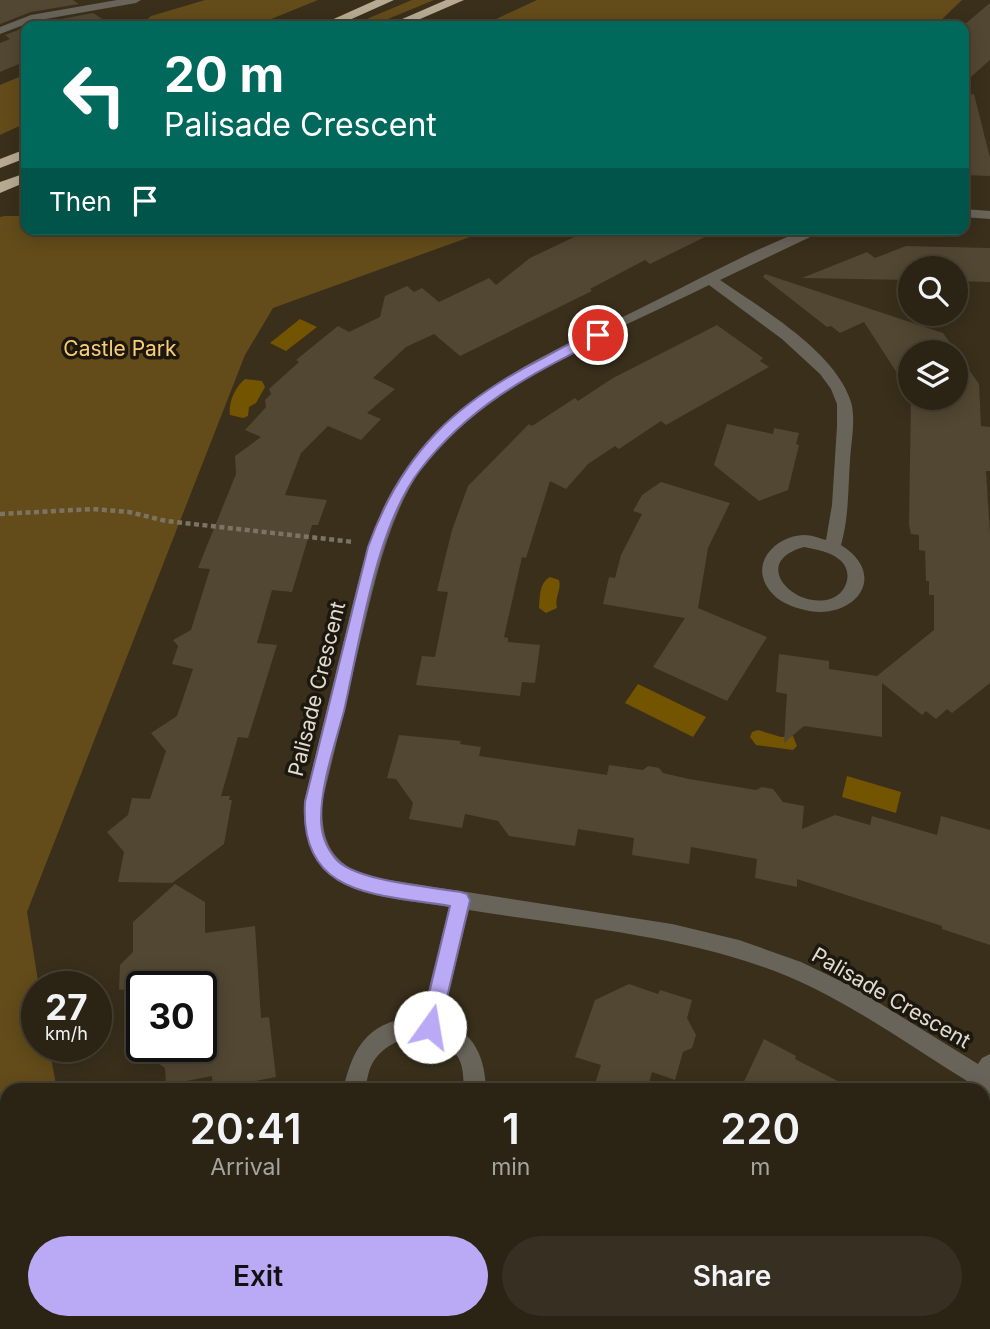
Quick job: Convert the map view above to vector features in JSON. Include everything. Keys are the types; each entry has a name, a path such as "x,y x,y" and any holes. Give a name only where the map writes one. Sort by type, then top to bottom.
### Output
{"highway":[{"path":"337,21 387,0"},
{"path":"405,21 457,0"},
{"path":"0,164 21,155"},
{"path":"0,188 21,179"}],"street":[{"path":"0,24 136,0"},
{"path":"24,21 31,18"},
{"path":"0,31 21,22"},
{"path":"969,213 990,215"},
{"name":"Palisade Crescent","path":"805,235 783,243 531,369 467,411 444,432 412,469 388,513 375,547 313,802 312,823 316,841 330,867 362,884 672,933 738,949 794,969 848,995 984,1079"},
{"path":"710,279 818,361 836,381 841,391 845,404 845,422 839,522 832,547"},
{"path":"804,541 832,547 844,554 857,574 857,585 843,602 815,607 787,598 777,589 769,568 772,558 780,550 804,541"},
{"path":"430,1027 461,900"},
{"path":"354,1083 362,1056 375,1041 392,1030 411,1026 430,1027 449,1034 463,1047 473,1064 474,1083"}],"path":[{"path":"0,514 93,509 129,512 166,521 348,540 375,547"}],"green space":[{"path":"205,0 318,0 266,21 146,21 151,16"},
{"path":"412,0 434,0 383,21 362,21"},
{"path":"537,0 962,0 940,21 492,21"},
{"path":"21,76 21,125 0,135 0,85"},
{"name":"Castle Park","path":"21,216 21,235 475,235 273,308 245,355 27,912 36,971 21,971 21,1062 52,1062 56,1083 0,1083 0,217"}],"shaded area":[{"path":"300,319 317,327 286,351 270,343"},
{"path":"245,379 262,381 265,387 256,403 249,407 248,416 243,418 230,415 230,405 238,386"},
{"path":"550,577 559,580 560,587 556,600 557,608 546,613 539,608 540,595 544,583"},
{"path":"638,684 706,717 693,737 625,703"},
{"path":"758,730 781,737 793,736 797,746 793,750 756,745 750,737 752,732"},
{"path":"847,776 901,792 896,813 842,797"}],"building":[{"path":"0,0 73,0 79,4 31,12 0,24"},
{"path":"990,3 990,60 969,79 969,21"},
{"path":"93,13 105,21 51,21"},
{"path":"21,29 21,63 0,72 0,43 10,39 5,35"},
{"path":"969,94 974,94 990,158 990,176 969,175"},
{"path":"578,235 709,235 650,264 645,260 590,289 592,291 460,356 434,334 406,347 373,378 395,389 367,413 381,419 361,440 328,426 301,453 285,495 327,500 318,525 312,525 292,592 272,590 257,643 277,645 248,738 238,737 221,796 230,796 229,800 232,800 224,844 172,883 118,882 124,852 107,832 128,815 132,798 150,799 166,751 151,733 177,716 193,669 172,664 178,646 173,640 191,630 210,569 198,568 236,474 235,456 261,437 245,430 266,407 265,400 271,394 269,389 299,362 296,360 338,326 349,332 380,317 385,296 407,286 414,292 422,288 439,302 489,278 496,285 530,258"},
{"path":"906,246 990,248 990,282 968,281 968,256 898,256 898,280 802,278 867,252 875,258"},
{"path":"765,274 898,318 898,326 922,326 943,333 948,340 898,340 898,374 864,322 840,333 831,326 827,327 763,277"},
{"path":"717,325 763,358 760,361 769,367 666,425 661,421 619,449 615,446 588,464 566,489 550,481 526,558 522,557 504,637 508,638 508,642 540,645 535,683 522,682 520,696 416,685 422,656 435,657 448,592 437,591 452,530 468,486 529,424 532,426 575,398 578,401 613,378"},
{"path":"968,368 979,384 981,426 990,427 990,471 986,471 990,534 990,683 952,713 947,709 936,719 926,711 922,715 882,683 882,737 804,726 784,743 787,694 776,692 779,654 829,661 829,669 877,676 934,630 934,595 929,595 929,581 926,581 925,551 919,550 919,535 911,534 911,410 968,410"},
{"path":"727,424 773,434 774,428 799,433 796,444 799,445 788,490 759,501 714,465"},
{"path":"661,482 730,503 708,548 698,608 767,637 727,701 653,667 685,618 603,604 609,577 615,578 621,555 642,514 633,511 642,495"},
{"path":"399,735 461,741 460,744 481,747 479,756 607,775 609,765 643,770 648,766 659,768 663,773 689,779 756,790 762,787 773,789 783,802 804,806 802,829 835,815 870,825 872,816 937,835 941,816 990,830 990,945 942,929 942,926 797,879 797,887 755,878 757,859 691,847 689,864 632,855 634,838 578,829 575,846 509,836 498,821 465,814 462,828 409,819 413,803 396,779 387,778"},
{"path":"175,884 205,902 205,933 255,926 261,1018 269,1017 276,1077 244,1083 213,1083 212,1076 166,1083 165,1068 157,1062 217,1062 217,971 126,971 126,989 119,990 120,965 133,952 133,922"},
{"path":"629,984 658,994 660,990 692,1000 687,1018 696,1035 692,1048 683,1052 675,1080 652,1072 649,1083 595,1083 601,1065 575,1057 595,1000"},
{"path":"764,1039 841,1083 743,1083"}],"route":[{"path":"430,1027 461,900 362,884 343,876 330,867 316,841 312,823 313,802 375,547 388,513 412,469 444,432 467,411 531,369 598,335"}]}
